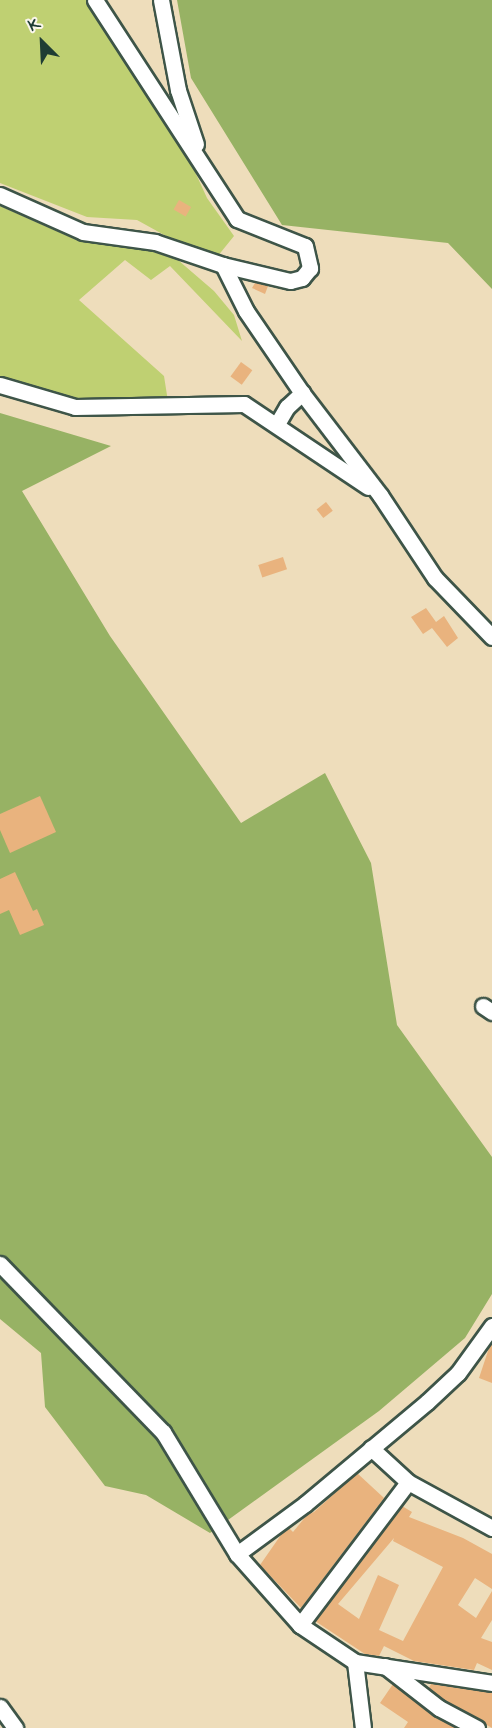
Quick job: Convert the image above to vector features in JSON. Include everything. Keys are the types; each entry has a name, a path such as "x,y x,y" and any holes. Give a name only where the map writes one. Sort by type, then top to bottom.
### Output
{"street":[{"path":"0,195 83,232 155,242 223,265 290,281 302,278 310,268 305,246 296,240 254,228 237,219 95,0"},
{"path":"161,0 178,90 204,167"},
{"path":"223,265 246,311 302,393 380,495 435,578 492,637"},
{"path":"0,385 75,407 244,404 380,495"},
{"path":"277,424 286,407 302,393"},
{"path":"0,1264 163,1432 237,1554 300,1624 355,1662 383,1664 492,1683"},
{"path":"237,1554 305,1504 458,1373 492,1326"},
{"path":"370,1448 408,1482 492,1528"},
{"path":"300,1624 408,1482"},
{"path":"355,1662 363,1728"},
{"path":"383,1664 439,1708 477,1728"},
{"path":"0,1707 15,1728"}],"green space":[{"path":"0,0 86,0 122,50 186,152 207,198 234,236 213,262 137,220 87,217 0,183"},
{"path":"177,0 492,0 492,289 448,243 282,225 191,78"},
{"path":"0,206 79,241 135,246 178,260 214,291 234,315 242,341 170,266 151,280 125,260 79,300 164,376 169,408 98,411 0,386"},
{"path":"0,413 111,446 22,491 110,636 241,823 325,773 371,863 397,1025 492,1157 492,1294 465,1338 379,1411 210,1533 146,1495 105,1486 45,1407 41,1353 0,1319"}],"building":[{"path":"179,200 191,207 186,217 174,210"},
{"path":"255,283 268,286 265,294 252,288"},
{"path":"241,362 252,370 242,385 230,377"},
{"path":"326,502 333,511 323,518 317,509"},
{"path":"283,557 287,569 262,577 258,565"},
{"path":"426,608 436,622 444,616 458,638 447,647 432,628 423,634 411,617"},
{"path":"40,796 56,832 10,853 0,830 0,814"},
{"path":"15,872 33,911 37,909 44,925 20,935 9,910 0,914 0,879"},
{"path":"490,1345 492,1345 492,1383 479,1378"},
{"path":"357,1473 384,1498 301,1608 260,1565 283,1532 289,1528 293,1532 307,1515 314,1512"},
{"path":"402,1506 412,1512 409,1517 463,1538 492,1554 492,1589 475,1578 458,1605 476,1618 492,1591 492,1620 481,1638 492,1642 492,1670 477,1663 474,1670 414,1661 384,1646 379,1656 365,1654 315,1621","holes":["394,1538 393,1541 443,1567 403,1641 379,1630 399,1585 378,1575 359,1619 338,1604"]},
{"path":"393,1684 433,1716 456,1728 404,1728 408,1722 380,1703"},
{"path":"431,1684 492,1693 492,1728 444,1700 429,1688"}]}
